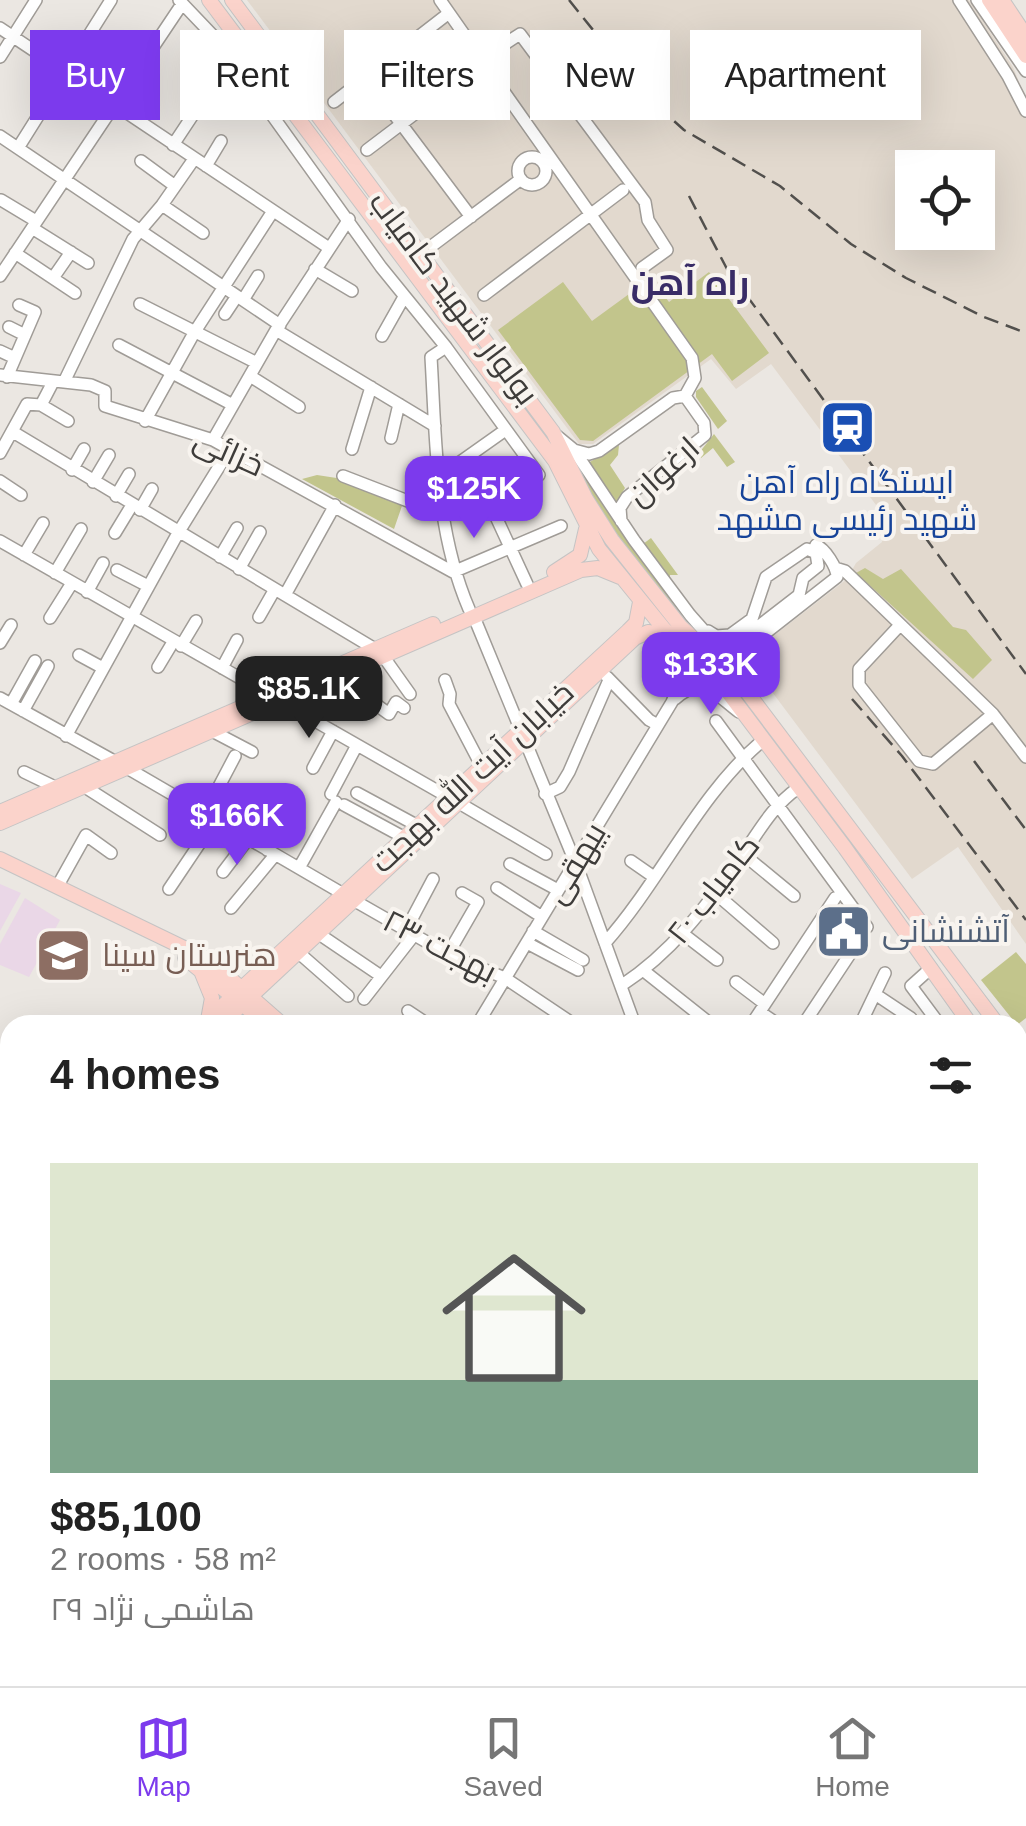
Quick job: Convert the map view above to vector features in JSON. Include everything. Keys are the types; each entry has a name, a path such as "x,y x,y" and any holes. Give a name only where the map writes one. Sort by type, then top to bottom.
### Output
{"main road":[{"name":"بولوار شهید کامیاب","path":"209,0 232,30"},
{"name":"بولوار شهید کامیاب","path":"232,0 553,432 586,499 612,540 681,626 735,676 991,1015"},
{"path":"988,0 999,30"},
{"path":"988,0 1025,66"},
{"path":"1002,0 1025,34"},
{"path":"250,30 253,27"},
{"name":"بولوار شهید کامیاب","path":"299,120 555,460 586,528 620,577 672,636 718,678 846,848 963,1015"},
{"path":"578,565 586,528"},
{"path":"1,813 84,787 121,764 578,565"},
{"path":"472,613 527,584 578,565 620,577"},
{"name":"خیابان آیت الله بهجت","path":"222,1015 276,958 350,898 522,737 628,632 636,622 640,602"},
{"name":"خیابان آیت الله بهجت","path":"242,996 319,934 405,838 454,801 482,767 605,674 635,638 648,632 672,636"},
{"path":"1,813 55,787 212,730 275,698 337,676 379,652"},
{"path":"846,848 860,838"},
{"path":"0,859 201,962 269,1015"},
{"path":"0,869 201,962 246,972 276,958"},
{"path":"201,962 213,1015"},
{"path":"242,996 259,1015"}],"street":[{"path":"0,57 36,0"},
{"path":"93,30 111,0"},
{"path":"440,0 461,30"},
{"path":"958,0 1026,111"},
{"path":"977,0 1025,66"},
{"path":"160,34 181,2 221,44 539,475"},
{"path":"427,30 449,13"},
{"path":"0,28 30,49"},
{"path":"510,41 520,34 644,202 648,220 667,250 642,268"},
{"path":"334,102 344,94"},
{"path":"510,103 547,160 591,214"},
{"path":"18,148 36,120"},
{"path":"0,276 103,120"},
{"path":"136,120 329,248"},
{"path":"173,145 189,120"},
{"path":"399,120 471,217"},
{"path":"367,150 407,120"},
{"path":"0,136 278,327 436,426"},
{"path":"206,166 221,142"},
{"path":"41,405 58,382 133,239 194,159"},
{"path":"524,160 547,160 540,182 530,185 520,179 518,168 524,160"},
{"path":"140,161 175,186"},
{"path":"433,245 520,179"},
{"path":"484,295 623,190"},
{"path":"1,200 88,263"},
{"path":"162,205 204,233"},
{"path":"144,421 194,333 273,211"},
{"name":"ارغوان","path":"591,214 692,358 692,388 685,396 704,423 705,436 627,498 620,508 621,521"},
{"path":"213,440 278,327 349,219"},
{"path":"0,250 14,254 75,293"},
{"path":"53,278 71,252"},
{"path":"315,269 352,292"},
{"path":"225,314 258,276"},
{"path":"382,336 404,297"},
{"path":"140,304 257,364"},
{"path":"3,376 34,312 18,305"},
{"path":"9,327 25,335"},
{"path":"119,346 233,405"},
{"path":"446,347 431,357 439,482 453,572 632,1015"},
{"path":"0,351 15,358"},
{"name":"خزائی","path":"3,376 92,385 104,391 104,406 213,440 453,572"},
{"path":"250,376 300,407"},
{"path":"352,449 370,388"},
{"path":"574,450 589,454 599,451 673,398 685,396"},
{"path":"0,453 7,433 28,404 41,405 68,421"},
{"path":"391,438 399,404"},
{"path":"641,421 651,435"},
{"path":"439,482 504,431"},
{"path":"553,432 574,450 621,521 728,659 735,676"},
{"path":"7,433 379,652 410,694"},
{"path":"72,470 84,449"},
{"path":"66,736 178,533 230,449"},
{"path":"94,482 109,456"},
{"path":"116,496 129,474"},
{"path":"343,476 444,515"},
{"path":"0,481 22,494"},
{"path":"439,482 485,493 527,584"},
{"path":"115,533 152,489"},
{"path":"259,617 280,592 335,505"},
{"path":"24,554 43,523"},
{"path":"453,572 560,526"},
{"path":"55,572 81,528"},
{"path":"220,558 236,528"},
{"path":"239,568 260,532"},
{"path":"0,542 546,854"},
{"path":"700,626 716,636 741,627 756,613 766,577 819,546 835,568 844,571 993,714 1026,757"},
{"path":"735,676 738,642 801,592 803,578 819,562 818,555 808,549"},
{"path":"87,592 103,563"},
{"path":"735,656 835,580 835,568"},
{"path":"118,570 148,586"},
{"path":"50,618 72,583"},
{"path":"158,666 196,620"},
{"path":"0,643 11,624"},
{"path":"900,624 858,669 859,685 918,762 933,764 993,714"},
{"path":"222,668 237,640"},
{"name":"بیهقی","path":"483,1015 672,702 682,678 686,650"},
{"path":"80,655 102,668"},
{"path":"11,704 35,661"},
{"path":"11,704 48,666"},
{"path":"545,794 560,788 569,772 605,674 658,725"},
{"path":"337,676 388,714 396,702 404,708"},
{"path":"445,680 449,704 482,767"},
{"path":"672,702 687,688 705,687 748,719"},
{"name":"بهجت ۲۳","path":"11,704 448,954 505,978 560,1015"},
{"path":"716,721 867,927"},
{"path":"212,730 252,752"},
{"path":"312,768 333,731"},
{"path":"605,943 743,757 763,740"},
{"path":"299,868 337,800 358,745"},
{"path":"169,889 210,816 234,756"},
{"path":"24,772 55,787"},
{"path":"84,787 160,835"},
{"name":"کامیاب ۲۰","path":"622,985 644,971 682,934 716,893 776,804 798,788"},
{"path":"357,794 418,826"},
{"path":"337,800 405,838"},
{"path":"231,908 271,852 292,804"},
{"path":"57,887 86,834 111,854"},
{"path":"223,872 248,839"},
{"path":"743,854 794,896"},
{"path":"631,861 654,877"},
{"path":"510,864 558,890"},
{"path":"364,999 410,932 433,879"},
{"path":"497,888 542,917"},
{"path":"448,954 478,902 462,893"},
{"path":"716,893 773,942"},
{"path":"757,1015 834,898"},
{"path":"319,934 381,976"},
{"path":"682,934 716,960"},
{"path":"530,937 580,965"},
{"path":"810,1015 856,946"},
{"path":"299,953 348,996"},
{"path":"931,968 911,986 933,1015"},
{"path":"644,971 699,1015"},
{"path":"865,1015 885,973"},
{"path":"736,982 769,1015"},
{"path":"875,994 906,1015"},
{"path":"408,1011 414,1015"}],"shaded area":[{"path":"247,0 969,0 1013,67 1026,99 1026,944 958,847 912,879 746,657 847,579 856,563 882,542 879,509 771,364 736,389 711,359 593,444 579,444 324,103 324,30 269,30"},
{"path":"0,884 21,893 0,931"},
{"path":"25,898 60,920 29,977 0,965 0,944"}],"green space":[{"path":"709,272 769,353 732,381 712,354 593,441 580,440 498,330 563,282 592,321 651,278 669,302"},
{"path":"702,387 727,421 718,429 696,397 696,391"},
{"path":"714,434 735,462 727,467 713,448 701,458 699,453"},
{"path":"619,445 618,455 610,465 625,488 615,505 588,463"},
{"path":"569,450 618,525 724,658 677,614 635,563"},
{"path":"317,475 343,479 403,503 394,529 302,479"},
{"path":"651,538 678,575 670,575 670,581 643,544"},
{"path":"865,568 883,579 901,569 953,627 966,630 992,660 973,679 856,573"},
{"path":"1016,952 1026,964 1026,1015 1009,1015 981,980"}],"railway":[{"path":"569,0 646,96 684,130 780,186 851,244 906,278 1026,333"},
{"path":"689,196 727,269 1026,674"},
{"path":"852,699 902,756 1026,920"},
{"path":"974,761 1026,830"}],"place":[{"name":"ایستگاه راه آهن شهید رئیسی مشهد","path":"847,428"},
{"name":"آتشنشانی","path":"843,931"},
{"name":"هنرستان سینا","path":"63,955"}],"district":[{"name":"راه آهن","path":"690,282"}]}
